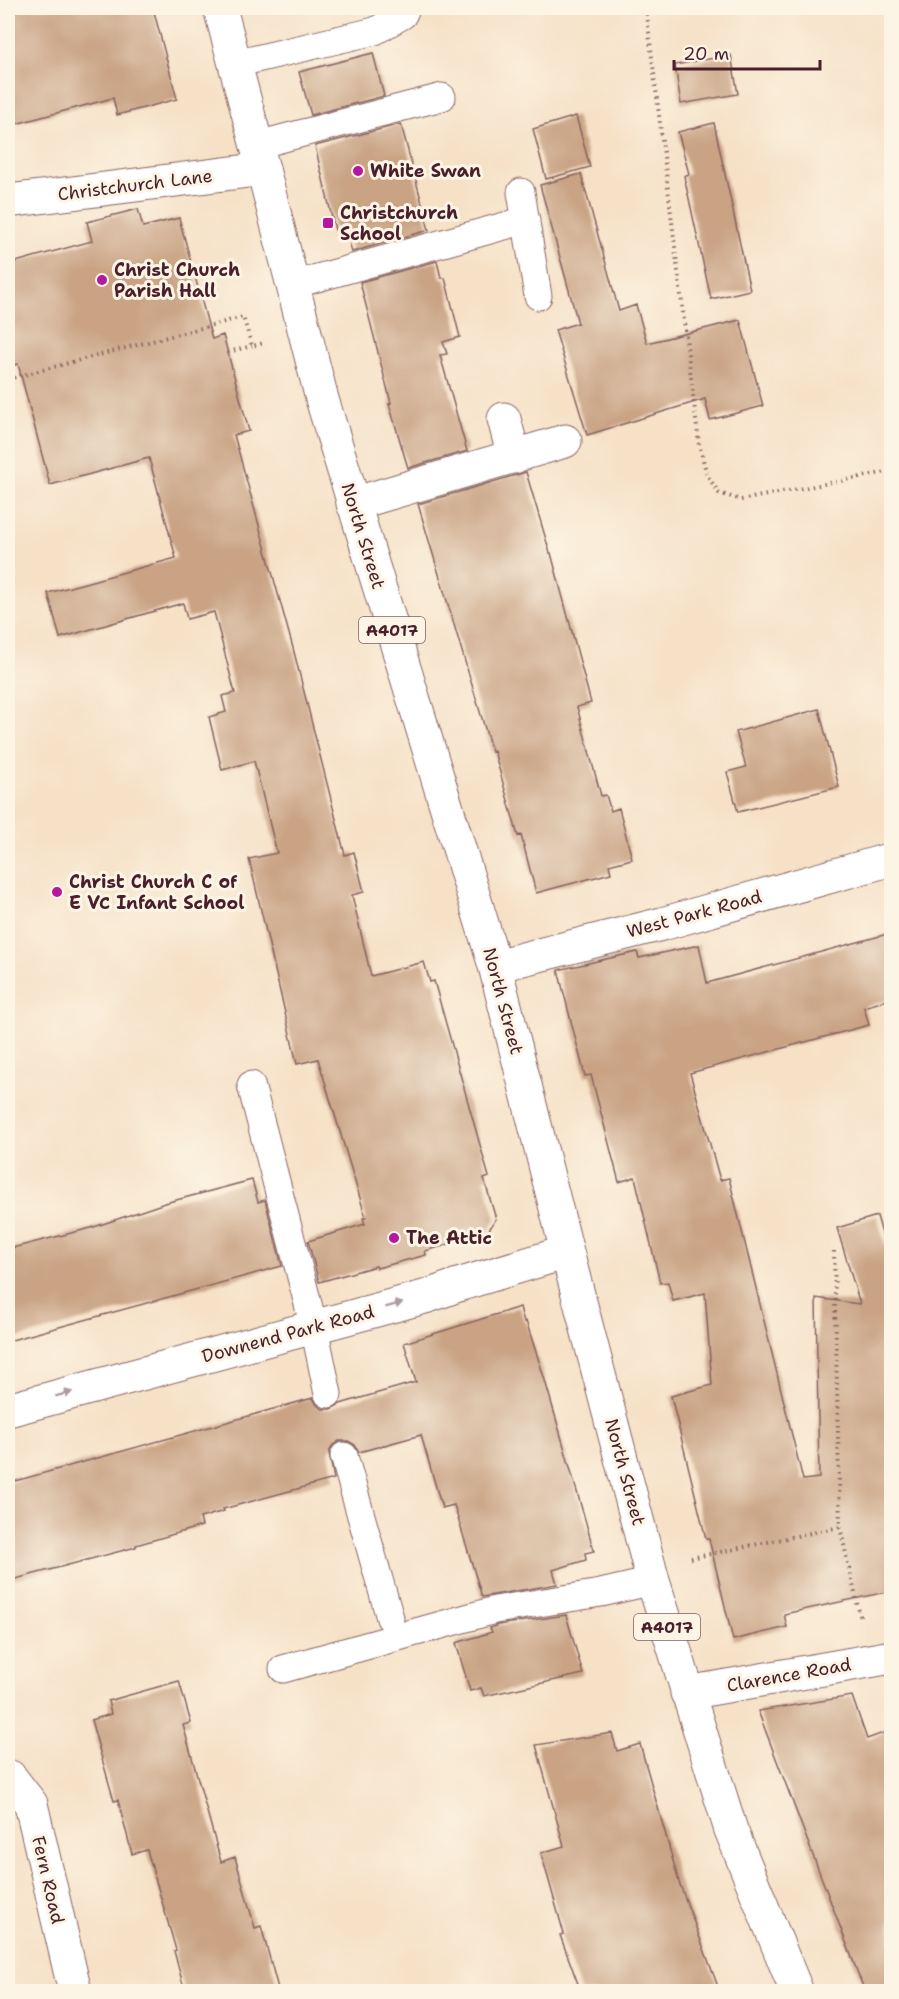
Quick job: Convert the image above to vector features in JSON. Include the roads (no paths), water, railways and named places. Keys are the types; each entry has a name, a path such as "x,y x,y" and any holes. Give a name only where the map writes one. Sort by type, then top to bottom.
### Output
{"main road":[{"name":"North Street","path":"220,8 321,399 495,966 652,1574 731,1830 797,1992"},
{"name":"Christchurch Lane","path":"8,201 260,157"},
{"path":"504,420 514,457"},
{"path":"353,504 565,441"},
{"name":"West Park Road","path":"495,966 662,924 891,859"},
{"name":"Downend Park Road","path":"8,1410 428,1296 567,1252"},
{"name":"Clarence Road","path":"687,1693 881,1659"},
{"name":"Fern Road","path":"8,1777 31,1804 75,1992"}],"lane":[{"path":"235,64 375,31 403,15 406,8"},
{"path":"260,157 442,97"},
{"path":"521,192 538,296"},
{"path":"292,285 526,220"},
{"path":"250,1085 314,1327 328,1394"},
{"path":"344,1456 390,1618"},
{"path":"284,1669 495,1610 601,1593 652,1574"}],"place":[{"name":"White Swan","path":"358,171"},
{"name":"Christchurch School","path":"328,223"},
{"name":"Christ Church Parish Hall","path":"102,280"},
{"name":"Christ Church C of E VC Infant School","path":"57,892"},
{"name":"The Attic","path":"394,1238"}]}
